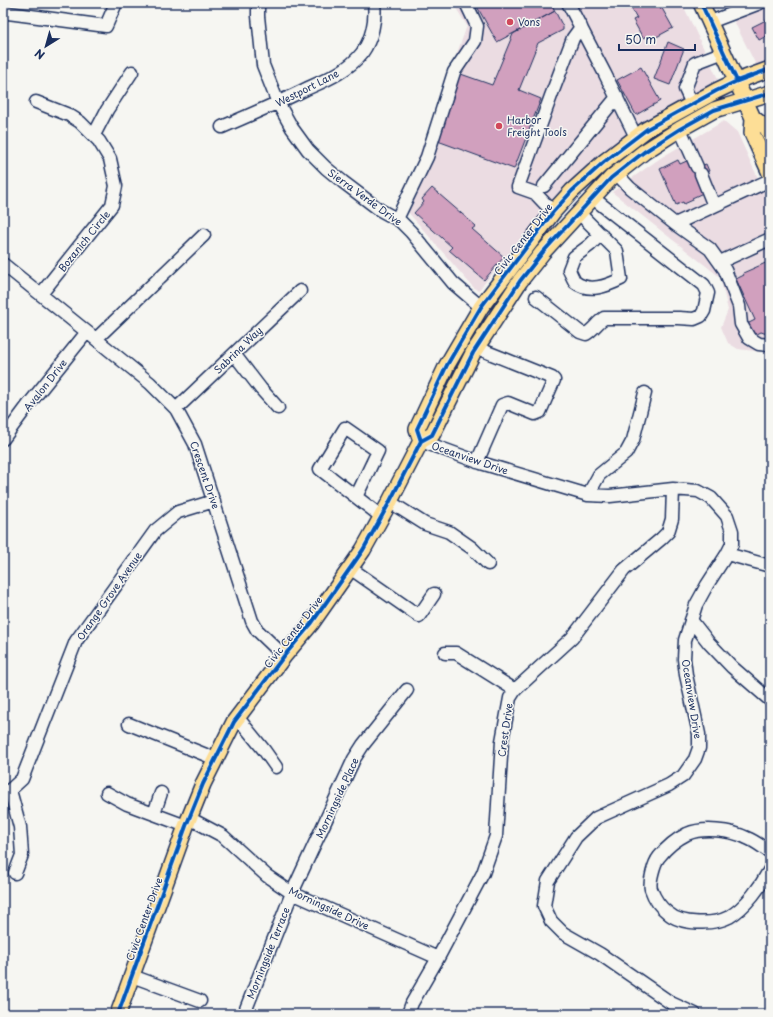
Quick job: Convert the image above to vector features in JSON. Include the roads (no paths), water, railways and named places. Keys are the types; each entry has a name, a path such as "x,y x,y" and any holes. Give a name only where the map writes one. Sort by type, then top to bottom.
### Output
{"main road":[{"path":"701,3 753,118 752,133 770,173"},
{"name":"Civic Center Drive","path":"420,441 417,429 447,364 481,307 553,212 572,191 604,162 636,137 692,104 737,81 770,69"},
{"name":"Civic Center Drive","path":"118,1014 187,822 203,784 238,718 284,656 311,624 363,550 390,502 420,441 432,435 475,350 520,281 543,252 616,174 644,152 680,129 714,110 770,93"},
{"path":"753,118 767,128 770,135"},
{"path":"475,350 475,340 485,323 486,317 481,307"}],"street":[{"path":"3,10 8,13 106,26 116,3"},
{"name":"Sierra Verde Drive","path":"258,3 263,65 278,103 292,128 316,159 380,210 397,219 411,232 453,283 481,307"},
{"name":"Westport Lane","path":"222,127 278,103 335,75 352,63 362,53 367,44 374,20 374,3"},
{"path":"397,219 427,157 454,72 475,41 477,26 466,3"},
{"path":"568,3 636,137"},
{"path":"710,22 760,3"},
{"path":"553,212 535,193 518,187 550,96 573,38 581,27"},
{"path":"692,104 685,89 695,63 724,52"},
{"path":"94,135 107,110 132,72"},
{"path":"544,186 617,97"},
{"name":"Bozanich Circle","path":"36,102 69,115 80,122 94,135 110,159 116,186 112,205 41,294"},
{"path":"680,129 714,206"},
{"path":"616,174 630,188 675,224 710,249 725,270 738,306 741,324 749,338 759,344 770,345"},
{"path":"675,224 770,180"},
{"path":"536,297 580,332 586,334 591,332 599,321 604,318 694,319 701,316 704,311 708,293 704,285 593,198"},
{"path":"579,213 601,234 618,251 620,279 609,286 588,288 575,281 569,270 574,257 590,245 601,234"},
{"name":"Avalon Drive","path":"3,439 92,335 204,234"},
{"path":"720,262 770,239"},
{"name":"Crescent Drive","path":"3,264 150,383 176,409 195,444 252,621 257,630 284,656"},
{"name":"Sabrina Way","path":"176,409 300,291"},
{"path":"475,350 554,380 538,414 508,403 502,405 477,462"},
{"path":"234,354 278,408"},
{"path":"588,495 599,475 626,453 633,440 645,393"},
{"path":"356,497 378,451 345,428 320,469 356,497 382,517"},
{"name":"Oceanview Drive","path":"420,441 477,462 588,495 610,496 673,489 698,492 711,498 727,516 732,531 732,544 696,606 685,640 684,659 686,675 700,734 699,748 695,759 683,776 670,785 596,818 576,837 548,881 544,906 551,921 563,934 600,954 671,1003 694,1014"},
{"name":"Crest Drive","path":"408,1014 412,1003 438,958 483,873 496,836 502,741 510,698 515,690 572,638 624,570 668,532 672,519 673,489"},
{"name":"Orange Grove Avenue","path":"6,791 22,779 76,641 155,531 178,512 214,501"},
{"path":"390,502 425,524 449,532 472,548 488,564"},
{"path":"727,554 770,566"},
{"path":"350,568 419,616 434,594"},
{"path":"691,620 709,643 732,667 770,700"},
{"path":"445,653 456,653 515,690"},
{"name":"Morningside Place","path":"292,893 354,759 363,745 407,690"},
{"path":"238,718 276,767"},
{"path":"129,724 216,759"},
{"path":"6,791 20,827 22,855 15,873"},
{"name":"Morningside Drive","path":"107,793 127,804 154,814 187,822 223,836 267,876 292,893 438,958"},
{"path":"154,814 161,793"},
{"path":"770,852 746,837 725,831 707,830 688,834 663,852 656,861 650,887 655,900 669,914 682,920 716,922 729,917 743,906 756,891 770,869"},
{"name":"Morningside Terrace","path":"244,1014 292,893"},
{"path":"132,976 200,1001"}],"place":[{"name":"Vons","path":"510,22"},
{"name":"Harbor Freight Tools","path":"499,126"}]}
